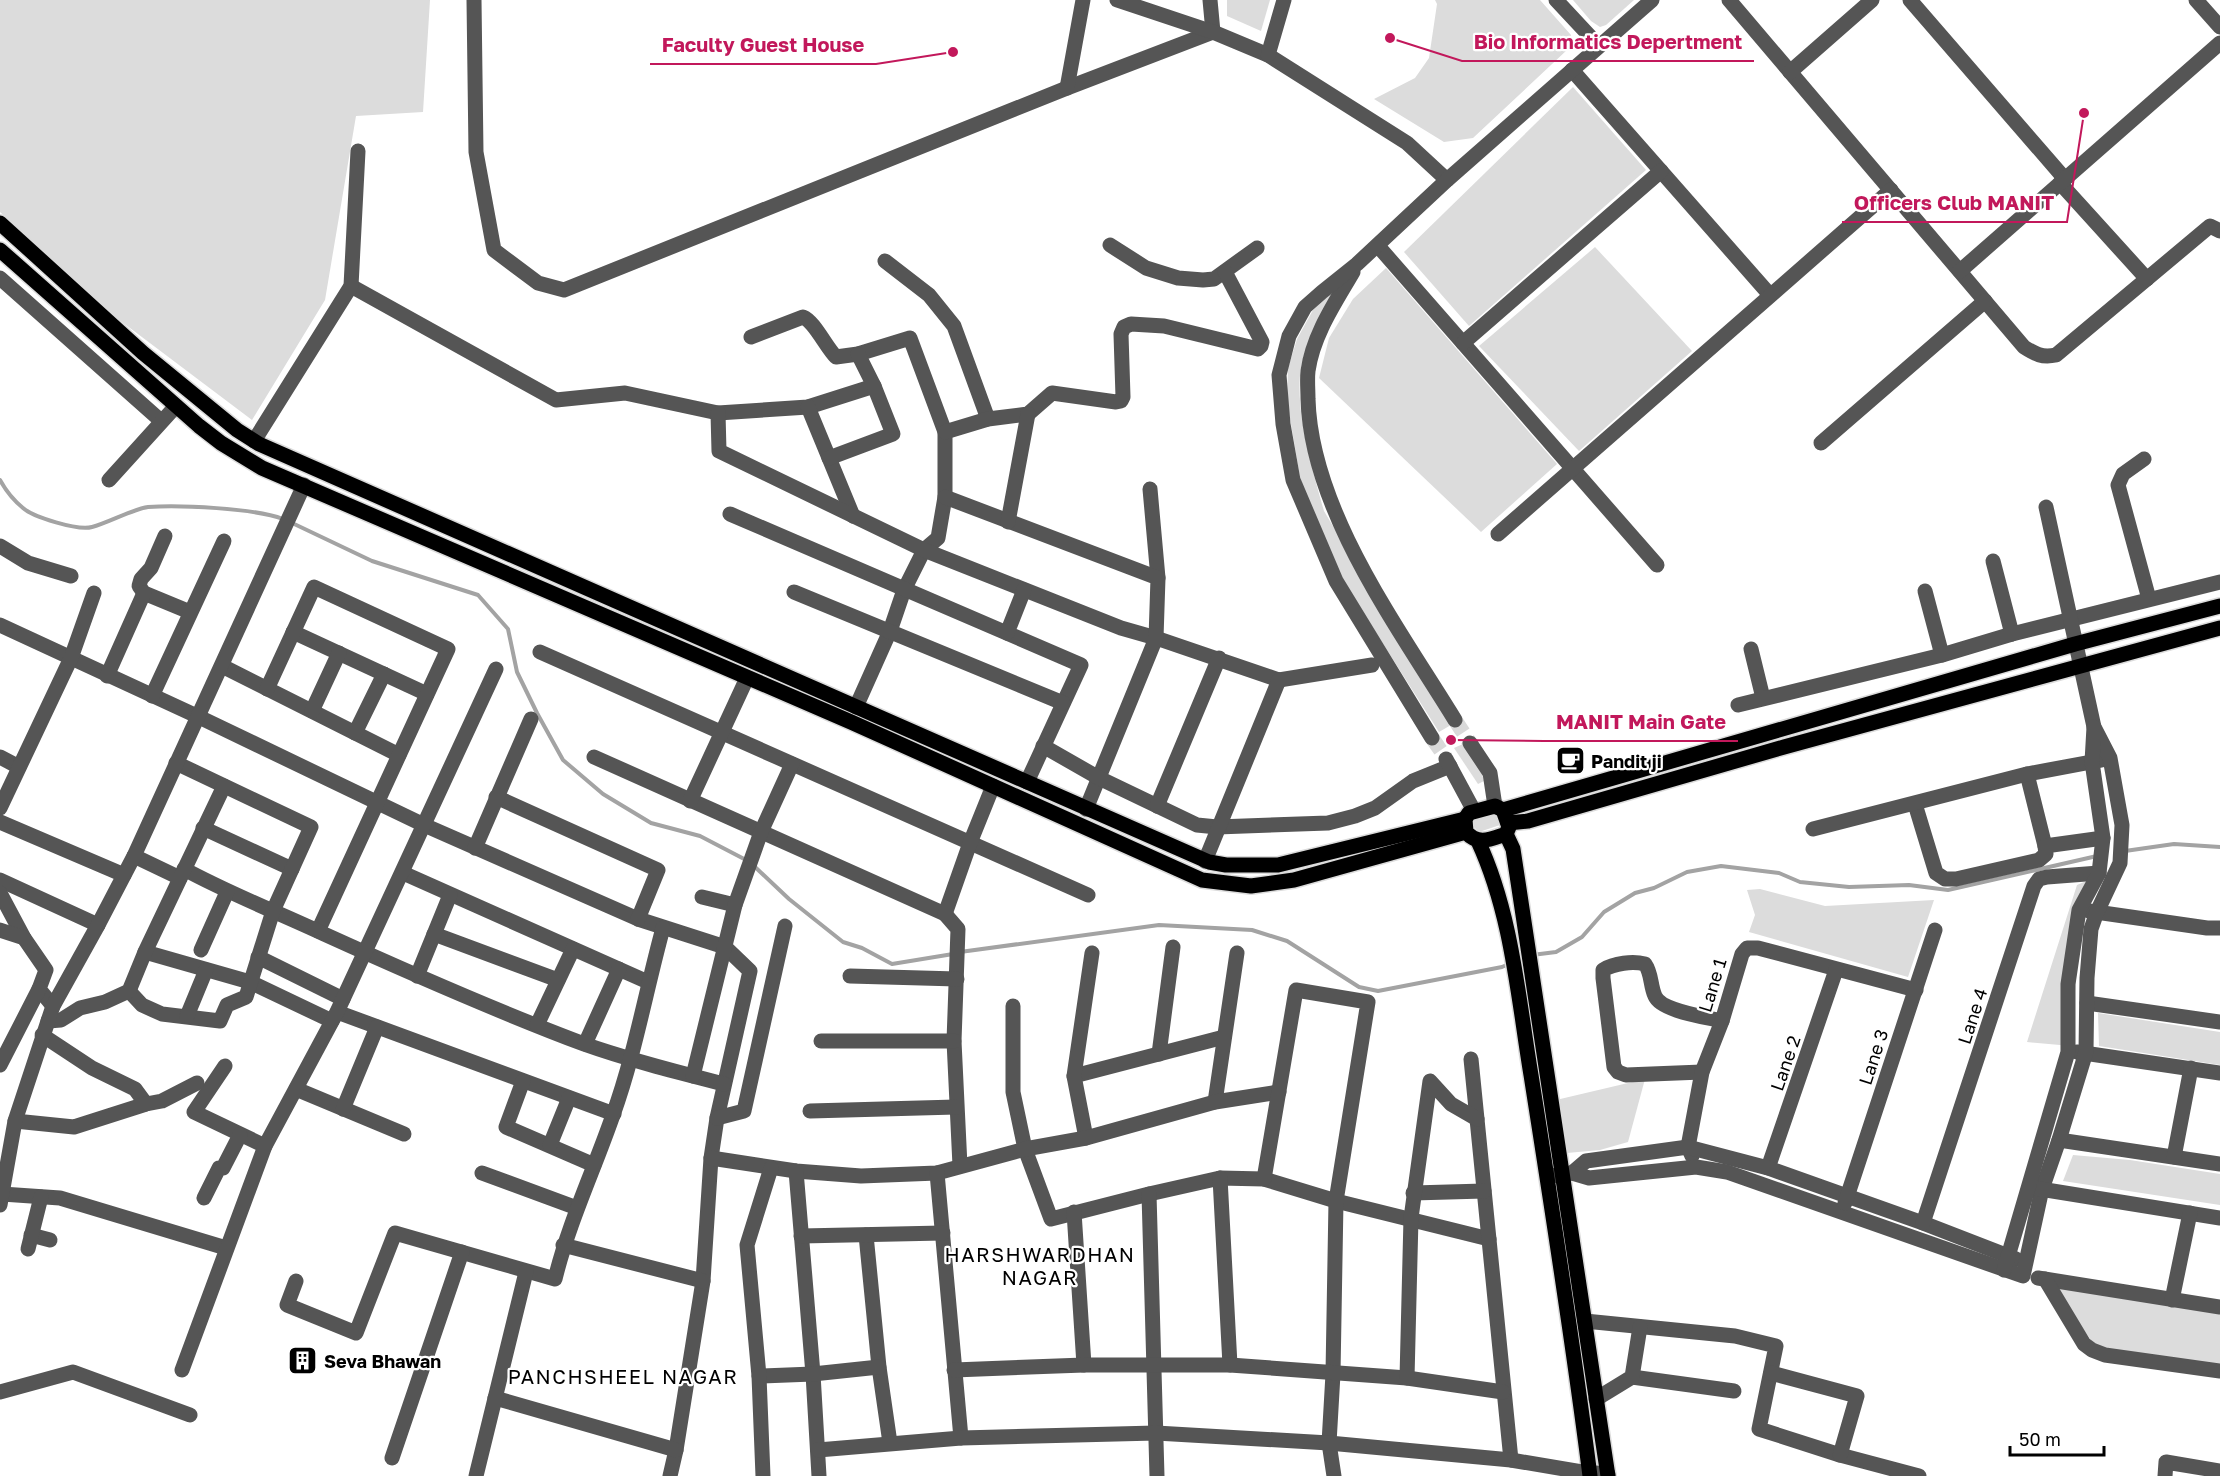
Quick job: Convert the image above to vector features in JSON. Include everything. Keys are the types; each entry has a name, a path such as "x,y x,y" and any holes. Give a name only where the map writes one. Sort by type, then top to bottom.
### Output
{"main road":[{"path":"0,223 143,353 237,430 254,441 1205,861 1226,865 1278,864 1503,818 2075,644 2220,606"},
{"path":"0,250 176,406 221,443 262,468 747,678 1202,879 1251,886 1294,880 1471,826"},
{"path":"69,311 79,295"},
{"path":"1503,818 1528,821 1784,747 2220,628"},
{"path":"1471,826 1488,841 1503,818"},
{"path":"1503,818 1513,849 1525,941 1608,1475"},
{"path":"1471,826 1499,891 1515,976 1561,1175 1589,1474"}],"street":[{"path":"474,0 476,152 494,250 538,283 564,290 1067,88 1213,32"},
{"path":"1067,88 1083,0"},
{"path":"1117,0 1213,32 1268,55 1407,143 1447,180"},
{"path":"1210,0 1213,32"},
{"path":"1268,55 1284,0"},
{"path":"1556,0 1599,46"},
{"path":"1432,738 1336,580 1293,480 1283,424 1280,375 1289,336 1305,307 1378,246 1447,180 1652,0"},
{"path":"1729,0 2024,347 2038,355 2046,357 2056,355 2210,226 2220,231"},
{"path":"1790,72 1872,0"},
{"path":"1910,0 2147,279"},
{"path":"2196,0 2220,27"},
{"path":"1960,271 2220,43"},
{"path":"1572,70 1770,295"},
{"path":"254,441 351,286 358,151"},
{"path":"1463,343 1661,171"},
{"path":"1498,534 1891,190"},
{"path":"1110,245 1146,267 1178,278 1214,279 1257,248"},
{"path":"1378,246 1657,565"},
{"path":"885,261 929,295 954,326 987,419"},
{"path":"1357,264 1317,336 1308,372 1309,419 1317,463 1356,557 1455,720"},
{"path":"945,432 987,419 1028,414 1052,393 1121,401 1124,397 1121,334 1124,327 1131,324 1164,326 1258,349 1262,342 1226,272"},
{"path":"2,285 160,420"},
{"path":"351,286 556,400 625,393 718,413 808,407 874,386"},
{"path":"1821,444 1985,301"},
{"path":"751,337 807,317 822,342 836,357 858,354 910,338 945,432 945,497 938,538 924,550 904,590 890,631 856,707"},
{"path":"829,458 893,434 874,386 858,354"},
{"path":"109,480 160,420 176,406"},
{"path":"808,407 853,516"},
{"path":"718,413 719,451 924,550 1121,628 1219,658 1279,680 1372,665"},
{"path":"1008,522 1028,414"},
{"path":"2144,459 2123,474 2118,485 2149,599"},
{"path":"226,1248 60,1198 1,1200 15,1121 48,1021 134,856 304,485"},
{"path":"1086,809 1156,638 1158,578 1150,489"},
{"path":"945,497 1158,578"},
{"path":"2006,1264 2035,1188 2059,1140 2086,1052 2091,929 2120,863 2122,844 2122,825 2110,758 2094,727 2046,507"},
{"path":"730,514 1081,664 1027,782"},
{"path":"165,536 151,568 141,579 139,586 144,593 190,612"},
{"path":"152,696 224,541"},
{"path":"0,546 28,563 71,576"},
{"path":"1993,561 2012,634"},
{"path":"1738,705 1942,655 2012,634 2220,582"},
{"path":"267,689 314,587 448,649 318,931"},
{"path":"1007,633 1024,590"},
{"path":"1925,591 1942,655"},
{"path":"794,592 1063,703"},
{"path":"0,808 71,658 93,593"},
{"path":"107,676 144,593"},
{"path":"0,625 424,825 638,919 725,946 750,971 717,1118 711,1158 703,1281 670,1476"},
{"path":"293,632 427,694"},
{"path":"1752,649 1763,698"},
{"path":"540,652 1088,896"},
{"path":"312,711 339,653"},
{"path":"1156,806 1219,658"},
{"path":"222,666 399,755"},
{"path":"182,1370 264,1146 338,1011 496,669"},
{"path":"355,733 384,674"},
{"path":"690,801 747,678"},
{"path":"1205,861 1279,680"},
{"path":"476,848 531,719"},
{"path":"2025,1269 2035,1188 2068,1052 2068,984 2079,910 2100,868 2103,841 2092,762 2094,727"},
{"path":"1470,743 1490,773 1503,818"},
{"path":"1043,746 1099,778 1156,806 1197,825 1217,827 1328,823 1355,816 1375,808 1413,781 1448,762 1471,826"},
{"path":"0,757 19,767"},
{"path":"594,757 945,914 958,929 954,1041 960,1166"},
{"path":"1813,829 2027,774 2110,758"},
{"path":"129,992 142,1005 162,1014 220,1021 227,1005 246,997 273,911 311,827 176,763"},
{"path":"693,1076 735,905 761,832 792,764"},
{"path":"1915,804 1936,873 1945,879 1956,879 2039,860 2046,854 2045,846 2027,774"},
{"path":"48,1021 61,1020 80,1008 105,1002 129,992 145,951 224,786"},
{"path":"945,914 993,786"},
{"path":"496,797 658,870 638,919"},
{"path":"0,822 124,875"},
{"path":"203,828 292,869"},
{"path":"2045,846 2103,841"},
{"path":"134,856 182,873 417,976 585,1044 724,1084"},
{"name":"Lane 4","path":"1923,1223 2034,886 2039,879 2100,868"},
{"path":"403,873 648,982"},
{"path":"0,880 98,925"},
{"path":"201,950 227,892"},
{"path":"0,893 24,938 46,970 39,989 0,1065"},
{"path":"417,976 450,895"},
{"path":"702,897 735,905"},
{"path":"2079,910 2220,928"},
{"path":"717,1118 744,1111 785,926"},
{"path":"296,1281 287,1305 356,1334 395,1233 555,1279 563,1245 614,1114 631,1059 663,928"},
{"path":"0,930 24,938"},
{"name":"Lane 3","path":"1841,1213 1935,930"},
{"path":"434,934 558,980"},
{"path":"1159,1054 1173,947"},
{"name":"Lane 1","path":"1688,1147 1702,1072 1722,1021 1742,954 1747,948 1758,948 1916,990"},
{"path":"537,1025 573,949"},
{"path":"145,951 338,1011 614,1114"},
{"path":"1086,1138 1074,1076 1092,952"},
{"path":"1215,1102 1237,953"},
{"path":"258,957 338,1011"},
{"path":"1702,1072 1626,1075 1618,1072 1614,1067 1603,978 1604,970 1609,966 1639,962 1645,964 1649,969 1655,996 1659,1002 1668,1008 1722,1021"},
{"path":"585,1044 619,969"},
{"path":"187,1016 206,970"},
{"name":"Lane 2","path":"1768,1168 1836,970"},
{"path":"850,976 957,977"},
{"path":"39,989 48,1021 92,1068 135,1089 146,1104"},
{"path":"1264,1179 1296,990 1368,1002 1336,1201 1333,1374 1329,1443 1334,1476"},
{"path":"2087,1003 2220,1022"},
{"path":"1014,1006 1013,1092 1025,1149 1051,1219 1220,1178 1264,1179 1336,1201 1489,1239"},
{"path":"343,1108 377,1027"},
{"path":"1074,1076 1224,1037"},
{"path":"820,1041 954,1041"},
{"path":"2068,1052 2086,1052 2220,1073"},
{"path":"1470,1059 1511,1460"},
{"path":"225,1066 194,1112 264,1146"},
{"path":"2174,1156 2191,1068"},
{"path":"523,1081 506,1127 594,1165"},
{"path":"1407,1378 1411,1218 1430,1081 1451,1104 1477,1119"},
{"path":"15,1121 74,1126 162,1101 197,1083"},
{"path":"296,1089 404,1134"},
{"path":"711,1158 796,1171 861,1176 937,1173 1025,1149 1086,1138 1215,1102 1279,1092"},
{"path":"550,1145 569,1098"},
{"path":"810,1111 956,1107"},
{"path":"204,1198 219,1168 223,1168 240,1135"},
{"path":"2059,1140 2220,1164"},
{"path":"1561,1175 1586,1161 1688,1147 1768,1168 1923,1223 2006,1264"},
{"path":"1688,1147 1696,1167"},
{"path":"763,1476 759,1376 747,1245 771,1167"},
{"path":"1561,1175 1589,1178 1696,1167 1727,1172 1841,1213 2025,1269 2045,1279 2220,1307"},
{"path":"796,1171 819,1476"},
{"path":"482,1173 577,1208"},
{"path":"937,1173 961,1438"},
{"path":"1220,1178 1230,1365"},
{"path":"2035,1188 2220,1218"},
{"path":"1413,1193 1484,1191"},
{"path":"1149,1194 1157,1476"},
{"path":"41,1197 29,1242 50,1240"},
{"path":"1074,1212 1084,1365"},
{"path":"2172,1300 2190,1213"},
{"path":"801,1236 943,1233"},
{"path":"866,1235 879,1367 890,1443"},
{"path":"563,1245 703,1281"},
{"path":"392,1458 462,1252"},
{"path":"476,1476 526,1272"},
{"path":"2045,1279 2084,1344 2092,1350 2105,1355 2220,1371"},
{"path":"1585,1321 1735,1336 1776,1346 1759,1429 1840,1455 1919,1476"},
{"path":"1632,1377 1640,1327"},
{"path":"954,1371 1084,1365 1230,1365 1407,1378 1503,1392"},
{"path":"759,1376 813,1374 879,1367"},
{"path":"0,1392 73,1372 190,1415"},
{"path":"1770,1373 1857,1396 1840,1455"},
{"path":"1596,1399 1632,1377 1734,1391"},
{"path":"495,1398 676,1450"},
{"path":"818,1450 961,1438 1156,1433 1329,1443 1511,1460 1589,1474 1608,1475"},
{"path":"2165,1476 2166,1462 2220,1471"}],"shaded area":[{"path":"0,0 430,0 423,112 356,116 325,300 252,420 118,319 0,212"},
{"path":"1227,0 1270,0 1261,31 1227,16"},
{"path":"1435,0 1540,0 1571,35 1567,50 1473,138 1444,142 1374,99 1415,78 1429,58 1437,4"},
{"path":"1573,0 1634,0 1606,25 1600,27 1591,21"},
{"path":"1573,87 1646,170 1469,326 1404,252"},
{"path":"1595,247 1692,351 1579,451 1479,346"},
{"path":"1386,268 1557,464 1481,532 1319,378 1329,338 1353,299"},
{"path":"1340,285 1309,343 1301,369 1301,410 1308,453 1324,511 1451,725 1439,732 1335,568 1313,519 1300,477 1287,401 1288,368 1297,339 1313,310"},
{"path":"1463,744 1480,767 1484,781 1478,784 1454,748"},
{"path":"1496,813 1500,825 1479,832 1473,826 1474,818"},
{"path":"2091,879 2081,911 2071,1046 2027,1042 2077,885"},
{"path":"1760,889 1825,906 1934,900 1908,977 1749,932 1755,915 1747,890"},
{"path":"2098,1013 2220,1032 2220,1065 2099,1046"},
{"path":"1645,1079 1628,1142 1600,1150 1567,1153 1556,1100"},
{"path":"2073,1155 2130,1160 2220,1174 2220,1205 2063,1181"},
{"path":"2052,1286 2220,1314 2220,1365 2096,1347"}],"waterway":[{"path":"0,480 13,499 28,512 77,527 92,527 148,507 179,506 236,510 283,519"},
{"path":"290,522 372,561 478,595 508,629 517,672 563,760 603,794 651,823 700,836 748,861"},
{"path":"2125,851 2174,844 2220,847"},
{"path":"1532,955 1556,952 1582,937 1604,912 1635,893 1654,888 1687,872 1721,866 1779,873 1800,882 1849,887 1909,885 1948,890 2097,856"},
{"path":"754,866 789,899 843,942 862,948 892,964 953,954"},
{"path":"960,952 1159,925 1252,930 1287,941 1359,987 1378,991 1502,967 1511,963"}],"tunnel":[{"path":"1455,720 1470,743"},
{"path":"1432,738 1446,758"}],"place":[{"name":"Bio Informatics Depertment","path":"1390,38"},
{"name":"Faculty Guest House","path":"953,52"},
{"name":"Officers Club MANIT","path":"2084,113"},
{"name":"MANIT Main Gate","path":"1451,740"},
{"name":"Pandit ji","path":"1570,761"},
{"name":"Seva Bhawan","path":"303,1361"}],"district":[{"name":"HARSHWARDHAN NAGAR","path":"1040,1266"},
{"name":"PANCHSHEEL NAGAR","path":"623,1376"}]}
